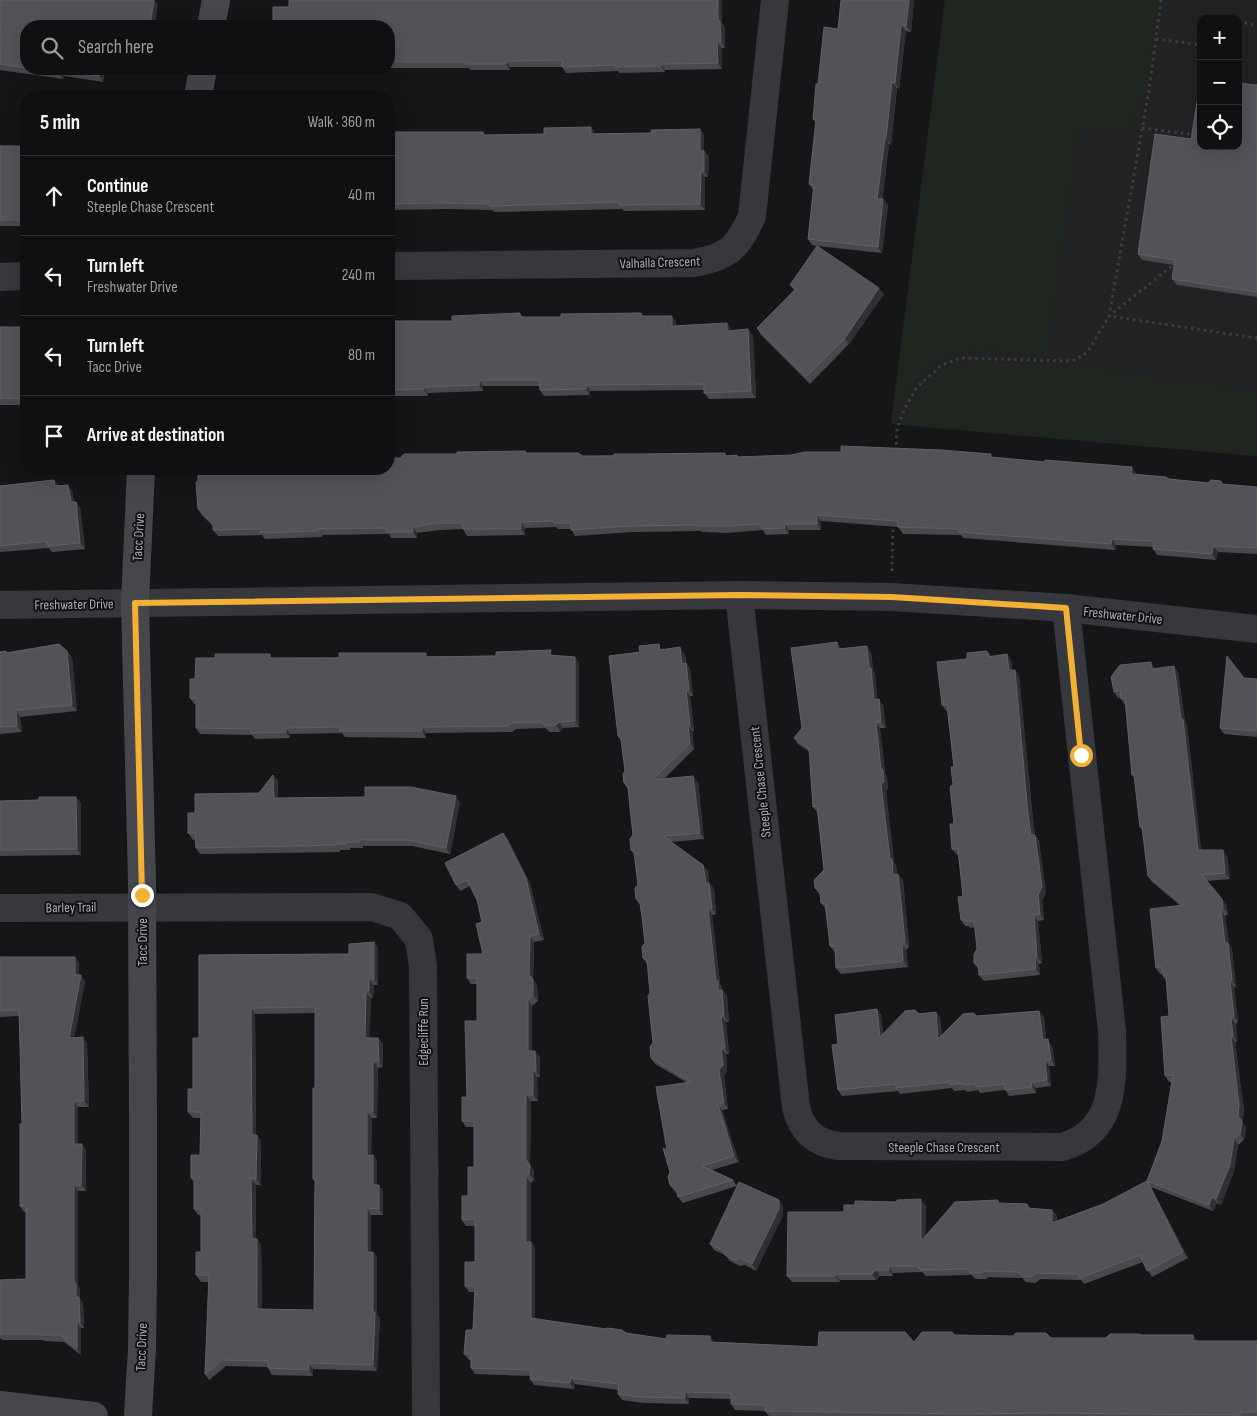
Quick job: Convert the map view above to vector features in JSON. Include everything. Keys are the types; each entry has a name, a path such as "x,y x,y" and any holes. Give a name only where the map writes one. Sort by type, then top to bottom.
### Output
{"street":[{"path":"212,20 216,0"},
{"name":"Valhalla Crescent","path":"395,266 694,263 715,259 731,250 744,234 752,216 775,0"},
{"path":"199,90 203,75"},
{"path":"0,277 20,276"},
{"name":"Tacc Drive","path":"138,1416 142,1349 143,1278 142,906 135,603 141,475"},
{"name":"Freshwater Drive","path":"0,605 739,595 892,597 1066,608 1257,629"},
{"name":"Steeple Chase Crescent","path":"739,595 796,1107 798,1116 808,1133 827,1145 838,1146 1062,1147 1083,1140 1100,1122 1106,1111 1111,1076 1112,1031 1066,608"},
{"name":"Barley Trail","path":"0,908 142,906"},
{"name":"Edgecliffe Run","path":"142,906 372,907 400,916 418,939 423,967 426,1416"},
{"path":"0,1405 94,1416"}],"path":[{"path":"896,458 896,429 904,410 917,387 942,365 961,358 1072,361 1087,353 1108,316 1142,128 1161,0"},
{"path":"1242,22 1257,24"},
{"path":"1156,39 1197,44"},
{"path":"1142,128 1197,135"},
{"path":"1108,316 1172,265"},
{"path":"1108,316 1257,338"},
{"path":"892,597 894,515"}],"shaded area":[{"path":"945,0 1257,0 1257,456 891,424"},
{"path":"945,0 1158,0 1146,89 1127,135 1080,127 1047,356 986,351 952,354 932,365 914,383 901,403 891,424"},
{"path":"992,361 1063,367 1072,364 1257,392 1257,456 901,425 915,396 929,379 938,372 961,362"}],"building":[{"path":"0,0 154,0 151,20 20,20 20,67 0,64"},
{"path":"289,0 718,0 721,42 717,42 718,63 661,64 661,66 562,67 562,60 506,61 506,64 395,62 395,20 273,20 273,7 289,7"},
{"path":"841,0 909,0 906,26 901,25 895,83 892,82 877,199 883,199 878,247 808,239 814,185 809,184 816,120 813,119 816,84 818,84 824,27 838,29"},
{"path":"1242,83 1257,85 1257,292 1172,279 1175,260 1138,254 1155,134 1191,139 1197,102 1197,150 1242,150"},
{"path":"591,127 591,134 651,133 651,130 700,129 700,151 704,151 704,171 701,171 700,204 619,205 619,202 490,206 490,204 395,204 395,132 483,132 483,135 544,134 544,128"},
{"path":"0,146 20,146 20,220 0,220"},
{"path":"817,246 879,288 845,338 806,377 757,328 796,289 790,285"},
{"path":"520,313 520,317 561,317 561,314 641,313 641,316 672,316 672,326 727,323 727,331 748,329 751,391 704,393 704,384 586,385 586,389 540,390 539,380 479,380 479,385 395,390 395,321 452,321 452,316"},
{"path":"0,327 20,327 20,399 0,398"},
{"path":"841,446 991,454 991,457 1045,462 1045,460 1132,467 1131,474 1208,483 1211,480 1221,481 1222,484 1257,487 1257,548 1213,546 1212,554 1153,549 1154,541 1112,539 1111,544 959,532 959,529 898,527 898,521 817,515 817,524 785,524 785,528 762,529 761,524 629,526 571,530 571,523 554,523 552,521 521,522 521,529 463,529 462,523 436,523 413,527 413,532 387,532 387,528 318,529 318,531 260,533 261,529 213,530 213,524 198,509 196,482 198,482 198,475 395,475 395,458 400,458 404,454 525,451 525,453 578,453 583,456 725,453 725,456 737,455 737,457 791,455 805,452 841,452"},
{"path":"54,480 55,486 68,485 71,502 76,502 80,543 48,546 47,541 0,546 0,486"},
{"path":"837,642 838,649 867,646 874,700 879,699 881,722 876,722 884,782 881,784 893,875 898,874 905,941 902,944 903,961 836,968 835,946 830,946 825,903 821,903 820,893 815,888 814,880 824,870 817,806 813,807 809,749 794,738 802,728 791,648"},
{"path":"59,644 67,651 72,705 16,710 17,726 0,727 0,652 6,651 6,653"},
{"path":"659,644 660,650 680,647 682,664 686,663 689,690 686,690 690,743 652,780 693,776 700,833 663,836 703,865 706,883 709,883 712,908 708,908 716,981 718,981 718,990 722,990 724,1016 721,1016 725,1048 721,1048 723,1065 719,1070 724,1103 718,1104 734,1156 702,1166 733,1180 678,1197 676,1189 670,1185 668,1177 670,1172 663,1148 667,1150 656,1087 691,1082 651,1058 650,1047 653,1043 648,996 650,993 647,960 643,958 642,947 645,943 640,903 636,899 635,888 638,885 634,852 631,850 630,839 633,835 628,787 624,783 623,774 625,771 621,739 618,736 609,656 640,652 639,646"},
{"path":"551,650 550,655 575,657 575,721 559,722 556,725 546,726 541,722 511,723 508,726 422,727 422,731 340,731 340,727 286,728 286,732 251,733 251,729 196,728 196,698 190,698 190,679 195,679 196,658 215,658 215,654 270,654 270,658 339,658 339,653 426,653 426,657 496,656 496,652"},
{"path":"987,651 988,657 1007,654 1009,670 1015,670 1028,814 1031,835 1035,835 1042,887 1038,895 1040,914 1034,915 1036,969 979,975 978,966 974,963 974,954 977,949 974,921 966,922 966,920 961,920 958,897 963,896 958,848 952,849 950,824 954,824 950,787 953,784 951,767 954,767 947,704 942,705 937,662 967,659 967,653"},
{"path":"1227,656 1244,678 1257,679 1257,731 1220,728"},
{"path":"1151,662 1152,669 1174,666 1181,719 1183,719 1198,850 1223,850 1225,873 1202,875 1222,899 1223,908 1221,910 1225,943 1228,943 1232,980 1230,981 1234,1016 1231,1018 1233,1036 1231,1036 1239,1105 1238,1116 1242,1121 1240,1134 1234,1138 1230,1165 1216,1199 1212,1197 1209,1205 1147,1181 1162,1141 1173,1075 1165,1076 1161,1017 1169,1016 1166,976 1163,976 1162,967 1156,968 1150,909 1183,905 1148,876 1134,775 1132,775 1125,698 1121,699 1120,690 1114,692 1111,677 1120,665"},
{"path":"273,775 274,798 365,797 365,787 411,787 456,796 446,848 408,840 359,840 359,842 346,842 346,844 336,845 196,848 195,833 188,833 188,813 195,813 195,794 259,793"},
{"path":"39,797 76,797 77,849 0,850 0,801 39,800"},
{"path":"503,833 526,878 539,934 530,936 529,975 533,979 533,994 528,1000 528,1051 535,1051 536,1071 533,1071 533,1095 526,1095 526,1160 530,1165 529,1174 526,1177 526,1242 531,1242 531,1318 622,1330 626,1333 666,1339 667,1335 710,1336 710,1342 818,1347 819,1332 905,1332 914,1342 922,1332 952,1332 955,1335 1013,1336 1016,1333 1046,1333 1051,1338 1106,1338 1110,1334 1193,1335 1193,1341 1257,1341 1257,1412 1240,1412 1240,1415 765,1411 766,1405 731,1404 731,1393 685,1392 685,1398 639,1397 618,1394 619,1384 571,1378 570,1383 530,1379 531,1370 471,1368 471,1354 464,1354 466,1330 473,1330 475,1286 465,1286 465,1262 475,1262 475,1219 462,1220 462,1196 468,1196 468,1167 474,1167 474,1121 462,1121 462,1097 467,1097 465,1021 477,1021 477,978 467,978 467,954 483,954 476,924 482,922 477,900 467,880 456,885 445,863"},
{"path":"374,942 374,979 369,979 369,991 366,992 365,1038 378,1038 379,1061 373,1061 373,1112 367,1112 367,1156 373,1155 373,1185 379,1185 379,1209 367,1208 367,1252 373,1252 373,1312 375,1312 373,1365 309,1363 309,1370 268,1368 268,1361 222,1360 205,1374 209,1275 196,1275 196,1252 201,1252 201,1209 194,1209 194,1178 191,1178 191,1155 200,1155 201,1112 188,1112 188,1089 193,1089 193,1038 199,1038 199,955 349,954 349,944","holes":["315,1007 315,1088 313,1088 313,1179 315,1179 314,1310 257,1309 257,1239 252,1239 251,1178 256,1179 257,1135 252,1135 251,1008"]},
{"path":"0,957 75,957 75,975 81,975 69,1038 83,1037 84,1101 74,1101 74,1144 82,1144 81,1185 74,1185 74,1283 76,1283 76,1297 79,1297 80,1322 77,1322 77,1349 60,1335 0,1334 0,1280 26,1279 26,1206 20,1206 20,1124 22,1124 19,1010 0,1011"},
{"path":"877,1009 880,1037 905,1011 915,1010 919,1014 936,1012 938,1039 963,1014 973,1013 977,1016 1039,1011 1043,1040 1048,1039 1051,1060 1045,1060 1047,1080 1031,1082 1032,1087 1005,1090 1004,1084 976,1087 975,1084 963,1085 962,1083 950,1085 950,1082 896,1088 896,1084 838,1090 832,1045 838,1044 835,1015"},
{"path":"1147,1181 1183,1252 1147,1271 1140,1255 1080,1278 1078,1274 1036,1273 1031,1277 1022,1276 1018,1272 983,1271 982,1273 970,1273 968,1269 921,1270 917,1266 889,1266 889,1270 876,1270 872,1274 787,1276 788,1212 844,1212 844,1205 855,1205 855,1201 897,1202 897,1200 921,1199 921,1241 955,1202 998,1200 998,1203 1027,1204 1027,1208 1052,1210 1052,1223 1103,1204"},
{"path":"739,1182 779,1200 779,1209 752,1264 740,1258 735,1260 725,1255 724,1251 710,1244"}],"route":[{"path":"142,895 135,603 739,595 892,597 1066,608 1081,755"}]}
